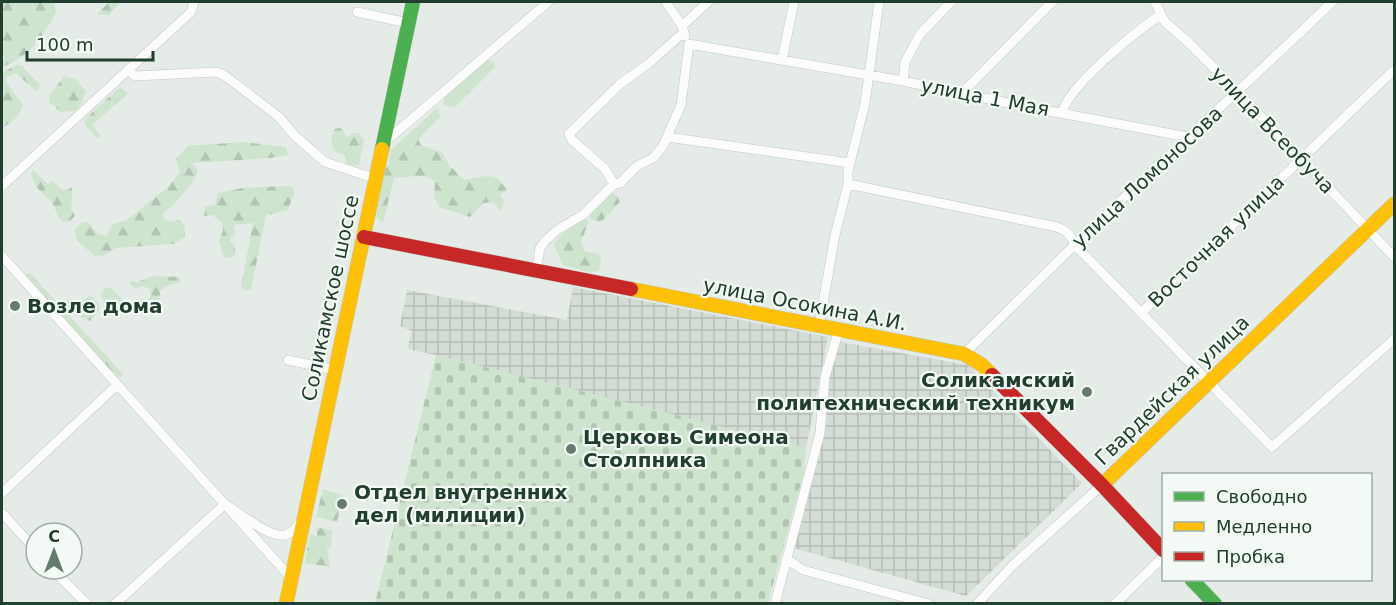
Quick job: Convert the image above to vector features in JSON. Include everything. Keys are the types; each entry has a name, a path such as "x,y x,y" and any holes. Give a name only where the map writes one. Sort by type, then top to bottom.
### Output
{"main road":[{"name":"Соликамское шоссе","path":"286,603 413,2"},
{"name":"Гвардейская улица","path":"1102,485 1395,204"},
{"name":"улица Осокина А.И.","path":"364,237 964,354 982,365 1102,485 1162,549"},
{"path":"1194,581 1215,603"}],"street":[{"path":"191,12 194,2"},
{"path":"2,186 202,2"},
{"path":"383,143 548,2"},
{"path":"536,271 540,248 545,241 556,231 584,214 614,184 620,183 637,166 653,158 663,146 681,105 689,44 683,29 666,2"},
{"path":"614,184 605,169 568,134 620,84 648,64 708,2"},
{"path":"782,60 794,2"},
{"path":"819,326 835,235 865,103 879,2"},
{"path":"903,81 905,62 920,34 951,2"},
{"path":"962,93 1052,2"},
{"name":"улица Всеобуча","path":"1155,2 1165,22 1238,92 1395,257"},
{"name":"улица Ломоносова","path":"964,354 1075,245 1332,2"},
{"path":"357,12 408,23"},
{"path":"1062,112 1074,89 1142,27 1160,15"},
{"name":"улица 1 Мая","path":"689,44 903,81 1188,137"},
{"path":"128,70 135,76 216,72 224,75 279,117 295,136 325,162 376,179"},
{"name":"Восточная улица","path":"1142,312 1395,70"},
{"path":"667,137 850,163"},
{"path":"848,184 1057,227 1071,235 1075,245 1272,447 1395,339"},
{"path":"2,256 291,578"},
{"path":"775,603 820,433 825,377 839,329"},
{"path":"288,360 335,370"},
{"path":"2,494 117,385"},
{"name":"Гвардейская улица","path":"977,603 989,593 1012,566 1102,485"},
{"path":"225,504 268,532 279,535 286,535 294,530 306,516"},
{"path":"115,603 225,504"},
{"path":"2,513 24,537"},
{"path":"1115,603 1162,558"},
{"path":"788,560 803,570 929,603"},
{"path":"64,581 87,603"}],"shaded area":[{"path":"573,287 828,337 806,448 407,349 412,331 400,326 407,290 567,320"},
{"path":"834,341 968,365 1082,483 966,596 790,547"}],"green space":[{"path":"2,2 54,2 56,12 34,46 20,58 2,67 2,61 5,58 2,54"},
{"path":"109,2 121,2 109,15 97,14"},
{"path":"486,59 494,62 495,67 456,106 449,107 444,104 444,98"},
{"path":"16,65 22,66 41,86 36,91 16,73 6,77 5,81 23,105 15,119 2,128 2,73"},
{"path":"65,76 75,79 86,91 76,111 61,112 49,102 49,95"},
{"path":"120,87 128,94 92,125 101,136 98,139 86,126 84,120"},
{"path":"438,107 440,117 418,139 421,145 442,152 449,165 464,180 486,176 498,178 507,190 500,194 504,201 501,212 494,202 483,203 470,217 439,207 434,196 435,183 427,177 411,176 394,178 383,223 376,217 390,151"},
{"path":"339,128 346,137 352,133 358,133 364,140 359,165 346,165 345,155 334,151 331,140 335,129"},
{"path":"243,142 286,147 288,155 191,163 198,172 195,178 182,195 162,214 164,220 172,222 180,219 185,227 185,237 173,244 115,248 105,255 95,256 77,241 75,230 82,222 88,222 97,233 106,236 113,224 127,220 168,187 180,172 176,159 188,146"},
{"path":"33,170 48,184 52,180 62,190 72,188 72,205 75,216 70,221 64,222 61,219 53,205 37,187 31,174"},
{"path":"294,187 294,194 288,210 266,215 251,290 246,291 241,287 253,223 234,225 233,229 236,232 229,241 234,245 236,253 232,258 223,257 219,240 223,231 222,222 212,215 204,216 205,206 215,205 218,193 242,188"},
{"path":"608,192 616,195 620,202 601,222 590,219 590,213"},
{"path":"583,218 589,221 581,242 585,251 599,254 601,259 599,271 588,272 563,265 554,245 558,238"},
{"path":"30,273 123,374 121,377 115,376 26,276"},
{"path":"153,276 180,277 180,283 166,286 160,291 159,311 151,313 143,304 151,296 150,289 142,286 135,289 130,284 131,281 137,282"},
{"path":"106,288 111,288 122,299 117,309 109,306 101,297 101,293"},
{"path":"90,295 99,308 90,321 75,314 73,309"},
{"path":"436,355 806,448 804,472 768,603 375,603"},
{"path":"323,489 343,495 337,522 316,517"},
{"path":"317,527 332,531 331,547 327,548 330,567 305,563 310,533 317,537"}],"traffic: fast":[{"path":"382,149 413,2"},
{"path":"1193,581 1215,604"}],"traffic: slow":[{"path":"286,604 382,149"},
{"path":"1102,485 1394,204"},
{"path":"631,289 964,354 982,365 992,375"}],"traffic: jam":[{"path":"364,237 631,289"},
{"path":"992,375 1162,549"}],"place":[{"name":"Возле дома","path":"15,306"},
{"name":"Соликамский политехнический техникум","path":"1087,392"},
{"name":"Церковь Симеона Столпника","path":"571,449"},
{"name":"Отдел внутренних дел (милиции)","path":"342,504"}]}
